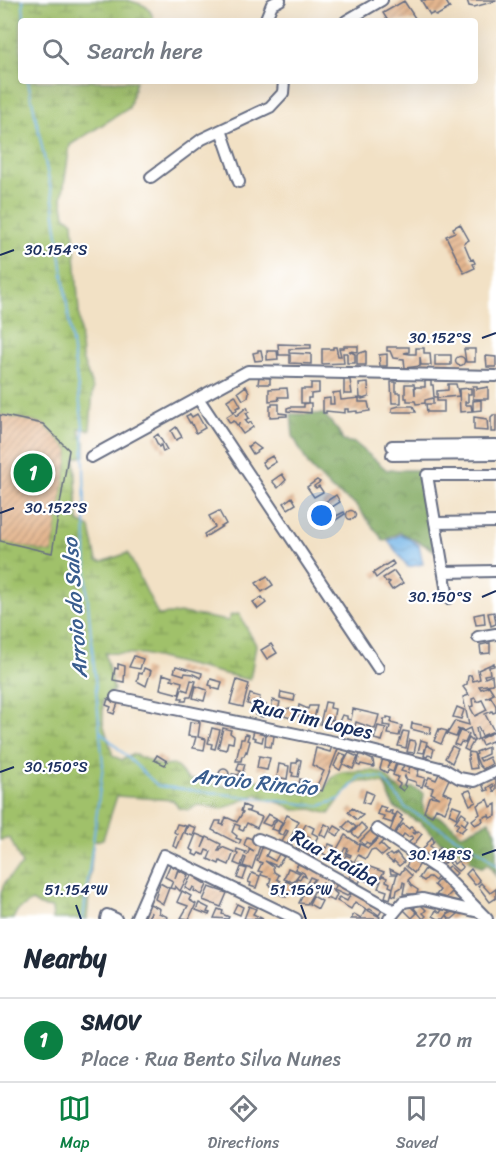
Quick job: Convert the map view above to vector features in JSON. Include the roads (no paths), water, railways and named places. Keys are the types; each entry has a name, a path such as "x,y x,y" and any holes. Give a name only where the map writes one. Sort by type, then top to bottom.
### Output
{"street":[{"path":"266,18 272,4 280,0"},
{"path":"351,18 382,0"},
{"path":"151,177 192,146 270,106 283,93 284,84"},
{"path":"221,130 239,182"},
{"path":"91,457 248,370 496,376"},
{"path":"198,398 378,668"},
{"path":"496,445 392,450 496,454"},
{"path":"448,598 427,475 496,475"},
{"path":"435,523 496,522"},
{"path":"444,572 496,571"},
{"path":"478,637 496,634"},
{"name":"Rua Tim Lopes","path":"116,697 340,743 444,769 459,778 475,781 496,771"},
{"path":"377,829 439,870 483,916"},
{"name":"Rua Itaúba","path":"258,839 288,851 392,915"},
{"path":"136,919 165,855 296,919"},
{"path":"392,915 403,902 423,899 483,916"}],"water":[{"path":"401,534 419,545 423,564 408,567 388,541"}],"waterway":[{"name":"Arroio do Salso","path":"23,0 24,18"},
{"name":"Arroio do Salso","path":"29,84 53,199 83,426 87,592 103,765 83,919"},
{"name":"Arroio Rincão","path":"100,731 158,786 320,806 340,799 360,776 383,778 406,808 483,853 496,865"}],"place":[{"name":"SMOV","path":"33,473"}]}
